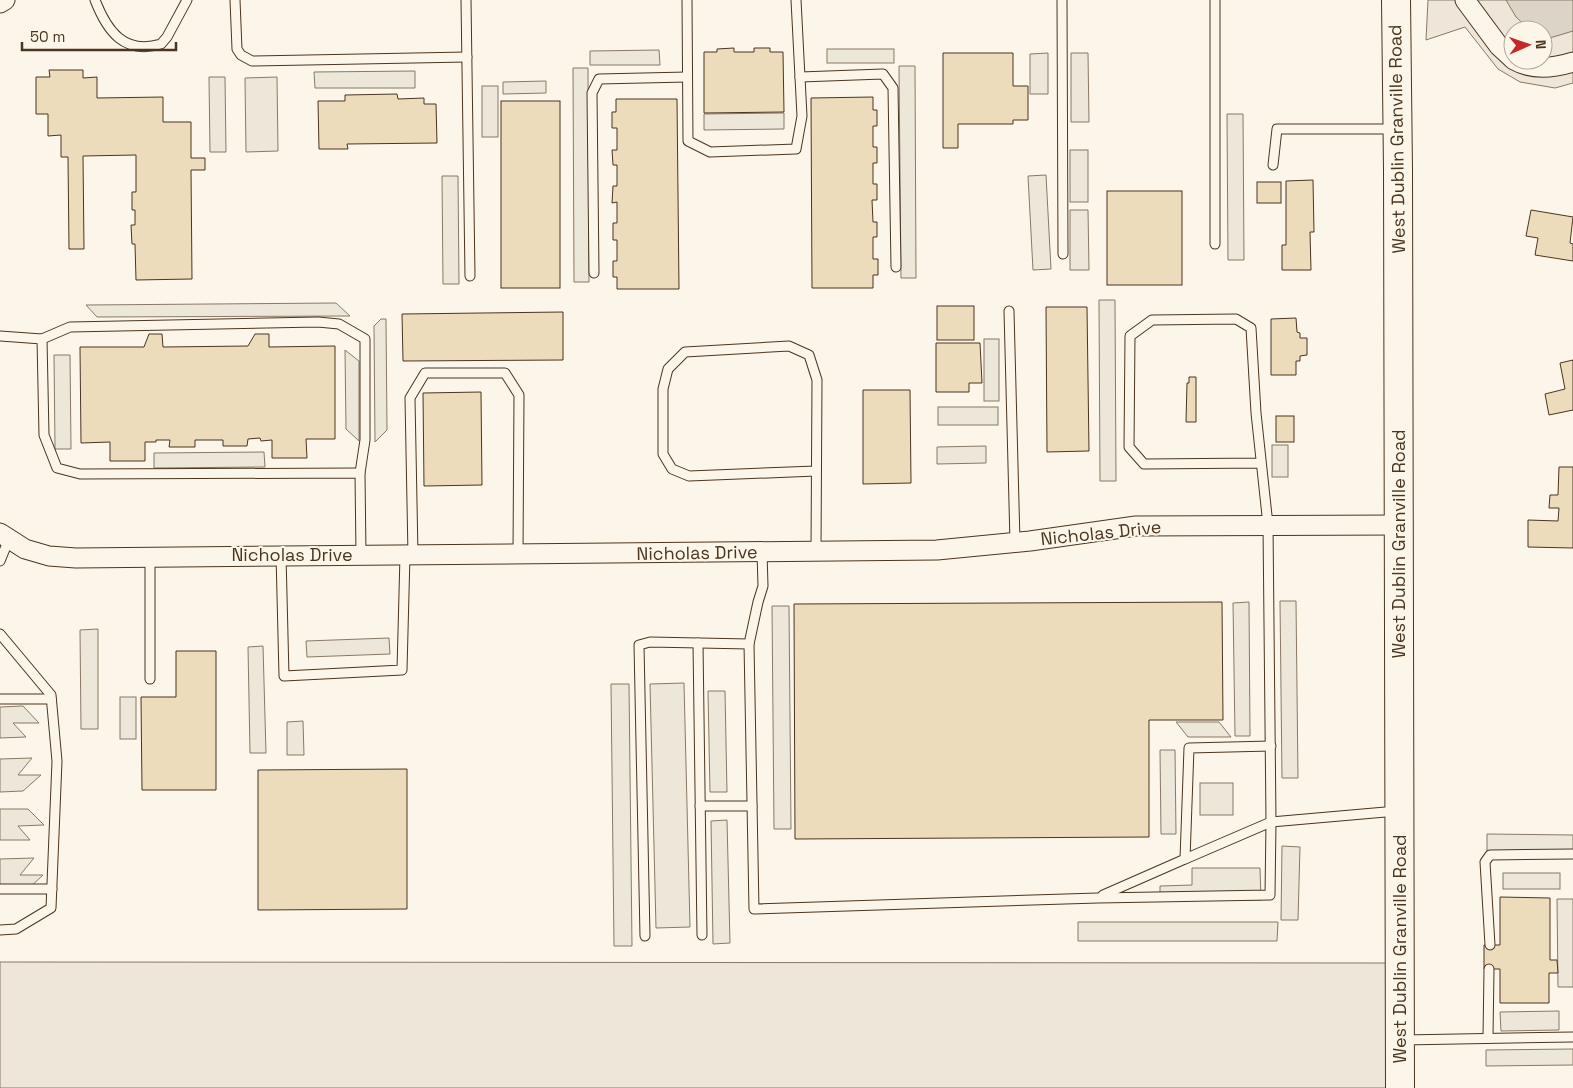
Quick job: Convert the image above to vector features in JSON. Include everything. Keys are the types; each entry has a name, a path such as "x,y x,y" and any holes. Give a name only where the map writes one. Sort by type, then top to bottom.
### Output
{"main road":[{"name":"West Dublin Granville Road","path":"1396,0 1398,129 1400,1088"}],"street":[{"path":"0,2 5,0"},
{"path":"1465,0 1503,50"},
{"path":"1553,66 1573,62"},
{"name":"Nicholas Drive","path":"5,536 26,549 49,556 76,558 937,550 1136,526 1399,525"}],"lane":[{"path":"95,0 103,20 115,36 127,44 142,47 161,44 186,0"},
{"path":"235,0 237,49 241,55 252,61 467,58"},
{"path":"466,0 470,276"},
{"path":"687,0 688,141 710,152 796,149 802,116 796,0"},
{"path":"1062,0 1063,254"},
{"path":"1215,0 1216,244"},
{"path":"800,77 883,74 893,88 896,266"},
{"path":"594,273 592,93 599,79 687,77"},
{"path":"1273,165 1277,129 1398,129"},
{"path":"1008,311 1015,542"},
{"path":"762,552 763,586 749,644 754,909 1270,894 1271,746 1268,525 1256,413 1252,328 1236,319 1152,320 1130,336 1129,447 1144,464 1261,463"},
{"path":"0,336 42,339 70,327 318,322 339,324 365,339 366,440 360,473 361,555"},
{"path":"42,339 44,435 57,468 80,474 360,473"},
{"path":"816,471 689,476 672,469 663,454 663,389 668,369 685,352 789,346 809,355 817,380 816,552"},
{"path":"281,555 284,676 402,670 409,555 410,398 425,372 505,373 519,395 518,554"},
{"path":"0,561 5,536"},
{"path":"150,557 150,679"},
{"path":"0,634 51,695 57,761 51,908 16,929 0,930"},
{"path":"645,936 639,645 650,642 749,644"},
{"path":"698,643 702,934"},
{"path":"0,699 51,699"},
{"path":"1185,859 1190,748 1271,746"},
{"path":"700,806 752,806"},
{"path":"1098,898 1271,822 1400,811"},
{"path":"1490,945 1485,862 1490,855 1573,854"},
{"path":"0,889 52,889"},
{"path":"1488,1038 1489,969"},
{"path":"1400,1040 1573,1037"}],"shaded area":[{"path":"1428,0 1573,0 1573,83 1555,88 1520,82 1498,69 1465,27 1426,40"},
{"path":"1506,0 1573,0 1573,31 1553,37 1553,20 1519,20"},
{"path":"827,49 894,49 894,63 827,63"},
{"path":"659,50 660,65 590,65 590,51"},
{"path":"1048,53 1048,94 1030,94 1030,54"},
{"path":"1071,53 1088,53 1089,122 1071,122"},
{"path":"899,66 915,66 916,278 901,278"},
{"path":"573,68 588,68 589,282 574,282"},
{"path":"415,71 415,88 315,88 314,72"},
{"path":"209,77 225,77 226,152 210,152"},
{"path":"277,77 278,151 246,152 245,78"},
{"path":"546,81 546,93 503,94 503,82"},
{"path":"482,86 498,86 498,137 482,137"},
{"path":"784,113 784,129 704,130 704,114"},
{"path":"1227,114 1243,114 1244,260 1228,260"},
{"path":"1070,150 1088,150 1088,202 1070,202"},
{"path":"1046,175 1051,269 1033,270 1028,176"},
{"path":"442,176 458,176 459,284 443,284"},
{"path":"1070,210 1088,210 1089,270 1070,270"},
{"path":"1099,300 1115,300 1116,481 1100,481"},
{"path":"336,303 350,316 97,317 86,305"},
{"path":"381,319 386,319 387,430 375,442 374,326"},
{"path":"984,339 999,339 999,401 984,401"},
{"path":"345,350 359,361 359,441 346,429"},
{"path":"54,355 70,355 71,449 55,449"},
{"path":"938,407 998,407 998,425 938,425"},
{"path":"1272,445 1288,445 1288,477 1272,477"},
{"path":"986,446 986,463 937,464 937,447"},
{"path":"264,452 265,467 154,468 154,453"},
{"path":"1280,601 1296,601 1298,778 1282,778"},
{"path":"1249,602 1250,736 1235,736 1233,603"},
{"path":"772,606 789,606 791,829 774,829"},
{"path":"98,629 98,729 81,729 80,630"},
{"path":"389,638 390,654 307,657 306,641"},
{"path":"263,646 266,753 250,753 248,647"},
{"path":"684,683 690,927 656,928 650,684"},
{"path":"611,684 629,684 632,946 614,946"},
{"path":"708,691 725,691 727,792 710,792"},
{"path":"120,697 136,697 136,739 120,739"},
{"path":"23,706 39,723 13,723 26,737 0,738 0,707"},
{"path":"303,721 304,755 287,755 287,722"},
{"path":"1176,722 1219,722 1231,737 1188,737"},
{"path":"1160,750 1175,750 1176,834 1161,834"},
{"path":"32,758 18,775 41,775 23,791 0,792 0,759"},
{"path":"1200,783 1233,783 1233,815 1200,815"},
{"path":"0,809 28,809 44,825 18,826 30,840 0,840"},
{"path":"727,820 730,943 713,944 711,821"},
{"path":"1487,834 1573,835 1573,851 1487,851"},
{"path":"1282,846 1300,847 1298,920 1281,920"},
{"path":"34,858 20,875 43,875 25,892 0,892 0,859"},
{"path":"1192,868 1260,868 1261,900 1160,900 1160,886 1192,885"},
{"path":"1503,873 1560,873 1560,889 1503,889"},
{"path":"1557,899 1573,899 1573,987 1558,987"},
{"path":"1078,922 1278,922 1277,941 1078,941"},
{"path":"0,962 1390,963 1390,1088 0,1088"},
{"path":"1559,1011 1559,1030 1501,1031 1500,1012"},
{"path":"1573,1049 1573,1065 1486,1066 1486,1050"}],"building":[{"path":"734,48 734,52 754,52 754,48 770,48 770,52 783,52 784,112 704,113 704,52 717,52 717,49"},
{"path":"943,53 1013,53 1013,86 1028,86 1028,120 1013,120 1013,124 958,124 958,148 943,148"},
{"path":"49,70 83,70 83,78 97,77 97,98 163,97 163,122 191,122 191,158 205,158 205,170 191,170 192,279 136,280 135,244 132,244 131,225 135,225 135,210 132,210 132,192 136,192 136,155 83,156 84,249 69,249 68,157 61,157 61,135 48,136 48,114 36,114 36,77 50,77"},
{"path":"397,94 398,99 424,98 424,104 436,104 437,143 347,144 348,149 319,149 318,101 345,101 345,95"},
{"path":"873,97 873,110 877,110 877,126 873,126 873,147 877,147 877,163 873,163 873,184 877,184 877,200 872,200 873,222 877,222 877,237 873,237 873,259 878,259 878,275 873,275 873,288 812,288 811,98"},
{"path":"616,99 677,99 679,289 617,289 617,277 613,277 613,261 617,261 617,240 613,240 613,223 617,223 617,202 612,203 613,186 617,186 617,165 613,165 612,150 617,150 617,128 612,128 612,112 616,112"},
{"path":"501,101 560,101 560,288 501,288"},
{"path":"1313,180 1314,232 1310,232 1311,270 1282,270 1282,245 1286,245 1286,181"},
{"path":"1257,182 1281,182 1281,203 1257,203"},
{"path":"1107,191 1182,191 1182,285 1107,285"},
{"path":"1531,210 1573,217 1570,243 1573,244 1573,261 1535,255 1538,238 1526,236"},
{"path":"937,306 974,306 974,340 937,340"},
{"path":"1046,307 1087,307 1089,451 1047,452"},
{"path":"563,312 563,360 403,361 402,314"},
{"path":"1296,318 1297,332 1300,333 1300,338 1307,338 1307,355 1300,356 1300,361 1296,361 1296,375 1271,375 1271,319"},
{"path":"149,334 162,334 163,347 248,346 255,334 269,334 269,347 335,346 335,439 306,439 307,458 272,458 272,440 261,441 260,438 248,439 247,446 223,446 223,440 195,440 195,447 169,447 170,440 156,440 156,442 145,442 145,461 110,461 110,442 81,443 80,347 144,347"},
{"path":"936,343 980,343 982,383 969,383 969,392 936,392"},
{"path":"1573,360 1573,410 1549,415 1545,394 1565,389 1560,363"},
{"path":"1189,377 1196,377 1196,422 1186,422 1187,383 1189,383"},
{"path":"863,390 910,390 911,483 863,484"},
{"path":"481,392 482,485 424,486 423,393"},
{"path":"1276,416 1294,416 1294,442 1276,442"},
{"path":"1559,467 1573,467 1573,548 1528,547 1528,520 1558,521 1559,508 1549,508 1550,495 1558,495"},
{"path":"1222,602 1223,720 1149,720 1149,837 795,839 794,604"},
{"path":"176,651 216,651 216,790 142,790 141,697 176,697"},
{"path":"407,769 407,909 258,910 258,770"},
{"path":"1500,897 1550,898 1550,960 1557,960 1558,973 1549,973 1549,1003 1500,1003 1500,969 1484,969 1484,945 1500,945"}]}
